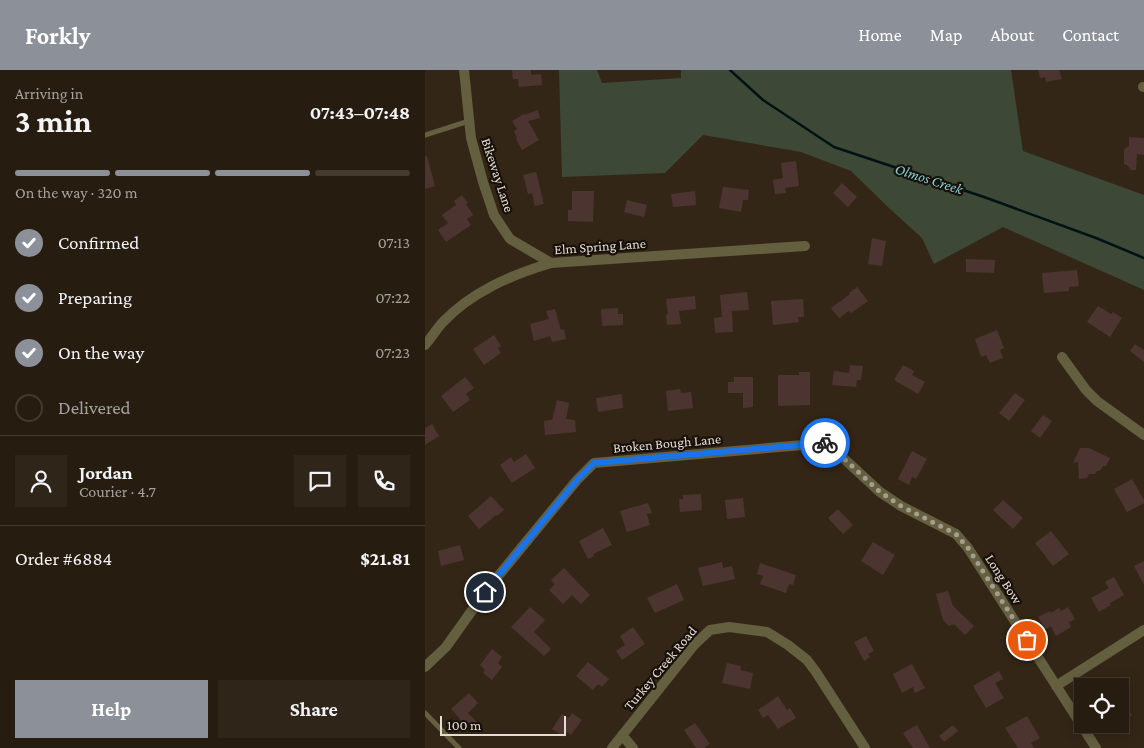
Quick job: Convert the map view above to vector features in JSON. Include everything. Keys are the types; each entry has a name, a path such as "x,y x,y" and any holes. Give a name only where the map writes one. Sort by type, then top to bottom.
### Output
{"street":[{"name":"Bikeway Lane","path":"464,70 471,138 483,182 497,221 510,239 551,263"},
{"name":"Elm Spring Lane","path":"425,345 456,310 472,298 489,287 524,271 551,263 805,246"},
{"path":"1062,357 1097,400 1144,436"},
{"name":"Broken Bough Lane","path":"425,666 446,647 485,592 577,480 594,463 827,443"},
{"name":"Long Bow","path":"827,443 880,492 901,506 956,534 968,548 1096,748"},
{"name":"Turkey Creek Road","path":"612,748 695,644 710,630 729,627 767,632 807,660 865,748"},
{"path":"1056,686 1144,630"},
{"path":"623,735 633,748"}],"lane":[{"path":"425,135 469,121"},
{"path":"425,713 459,748"}],"green space":[{"path":"559,70 597,70 602,83 681,78 681,70 1011,70 1023,151 1144,195 1144,290 1003,227 934,264 922,238 851,171 801,152 703,135 665,173 562,177"}],"building":[{"path":"512,70 531,70 531,75 541,74 542,85 519,87 518,79 513,79"},
{"path":"1038,70 1059,70 1062,79 1046,82 1045,77 1040,78"},
{"path":"538,110 540,118 528,121 539,140 522,150 514,131 517,129 512,121 524,114"},
{"path":"1129,137 1144,138 1144,155 1137,154 1136,170 1131,170 1124,164 1124,149 1129,146"},
{"path":"425,156 427,156 435,186 425,189"},
{"path":"796,161 799,186 785,188 786,193 775,194 773,180 783,178 781,163"},
{"path":"536,172 544,204 535,206 532,193 528,194 523,175"},
{"path":"842,183 857,197 848,207 833,193"},
{"path":"723,187 749,190 748,200 743,200 741,212 719,208"},
{"path":"572,191 594,191 593,222 568,221 568,210 572,210"},
{"path":"695,191 696,205 673,207 671,194"},
{"path":"462,195 473,215 467,219 471,225 446,242 438,230 448,223 442,215 456,205 454,201"},
{"path":"627,200 647,205 644,217 624,212"},
{"path":"872,238 886,241 882,266 868,264"},
{"path":"966,259 995,260 994,273 966,272"},
{"path":"1077,270 1079,286 1069,287 1069,291 1044,293 1042,273"},
{"path":"857,287 868,301 851,313 849,311 839,318 831,308"},
{"path":"747,292 749,310 732,311 733,332 715,333 714,318 722,317 720,295"},
{"path":"695,296 696,309 679,311 681,324 667,325 666,299"},
{"path":"803,299 804,317 798,317 799,322 773,325 771,301"},
{"path":"1098,306 1122,318 1110,337 1087,322"},
{"path":"618,308 618,314 623,314 623,325 602,326 601,309"},
{"path":"555,309 561,330 564,329 566,339 552,342 550,336 534,341 530,324 549,319 546,311"},
{"path":"997,330 1004,348 1000,350 1003,358 990,363 986,355 981,357 975,339"},
{"path":"494,335 501,346 498,348 501,353 484,365 473,349"},
{"path":"1135,344 1144,350 1144,362 1130,351"},
{"path":"850,365 863,366 861,380 857,380 856,387 832,385 834,371 849,373"},
{"path":"903,365 914,371 912,375 925,382 918,394 894,380"},
{"path":"799,372 810,372 810,405 778,406 778,375 799,375"},
{"path":"465,377 474,388 466,394 470,400 453,412 441,396"},
{"path":"734,377 753,377 753,407 743,408 743,393 728,393 728,382 734,382"},
{"path":"680,389 681,393 691,392 693,408 668,411 666,391"},
{"path":"1015,393 1025,400 1009,421 999,413"},
{"path":"622,394 623,408 598,412 596,398"},
{"path":"557,400 569,403 566,419 575,420 576,432 545,435 544,421 552,420"},
{"path":"1043,415 1052,421 1040,438 1031,431"},
{"path":"432,424 439,436 425,445 425,428"},
{"path":"1080,448 1089,448 1110,458 1106,466 1103,466 1095,474 1089,474 1087,478 1079,479 1078,462 1073,463"},
{"path":"912,451 927,459 916,479 912,477 909,485 898,479"},
{"path":"526,454 535,468 512,483 500,465 511,457 514,462"},
{"path":"1132,479 1144,503 1127,512 1114,489"},
{"path":"701,494 702,510 680,512 679,499 683,499 683,495"},
{"path":"491,496 504,510 479,529 468,516"},
{"path":"743,498 745,517 727,519 725,500"},
{"path":"1003,500 1023,518 1013,529 993,510"},
{"path":"648,503 652,513 647,514 650,525 627,532 620,511"},
{"path":"838,509 853,525 843,534 828,518"},
{"path":"603,528 612,545 593,554 594,556 588,559 579,541"},
{"path":"1051,531 1069,554 1053,566 1035,543"},
{"path":"873,542 895,555 883,575 861,561"},
{"path":"460,545 464,560 441,566 438,551"},
{"path":"1144,561 1144,585 1134,566"},
{"path":"722,562 723,568 732,566 735,579 703,586 698,568"},
{"path":"760,563 796,575 793,585 789,584 786,593 760,584 763,576 757,574"},
{"path":"564,568 590,595 581,604 572,595 563,604 549,590 555,584 551,580"},
{"path":"1114,577 1124,595 1099,612 1091,598 1109,588 1105,582"},
{"path":"677,584 684,600 655,613 647,598"},
{"path":"948,591 953,606 974,626 965,635 954,624 949,626 943,620 936,594"},
{"path":"530,607 545,620 534,632 551,649 544,656 511,627"},
{"path":"1068,607 1075,619 1069,622 1071,627 1056,636 1051,626 1045,630 1038,617 1059,608 1061,611"},
{"path":"633,627 645,644 622,660 616,651 625,645 620,636"},
{"path":"866,636 874,651 868,654 870,657 864,661 854,642"},
{"path":"492,649 502,657 498,663 502,667 492,680 483,673 485,670 480,665"},
{"path":"588,662 609,679 602,687 598,684 593,690 576,676"},
{"path":"727,663 741,666 740,670 753,673 750,689 722,683"},
{"path":"912,664 925,688 915,693 913,687 902,693 893,674"},
{"path":"999,671 1003,679 995,683 1004,698 986,708 973,686"},
{"path":"469,693 478,703 468,713 477,722 469,729 451,709"},
{"path":"778,696 787,710 790,708 796,718 778,729 768,715 763,718 758,710"},
{"path":"572,713 582,720 571,735 567,732 564,737 552,729 562,714 569,718"},
{"path":"1027,716 1040,738 1031,743 1034,748 1018,748 1005,728"},
{"path":"695,723 710,744 704,748 696,748 684,730"},
{"path":"917,725 930,748 913,748 903,733"},
{"path":"953,725 958,731 944,742 939,736"}],"waterway":[{"name":"Olmos Creek","path":"730,70 763,100 834,147 984,197 1096,238 1144,258"}],"way so far":[{"path":"825,443 880,492 901,506 956,534 968,548 1027,640"}],"route":[{"path":"485,592 577,480 594,463 825,443"}]}
